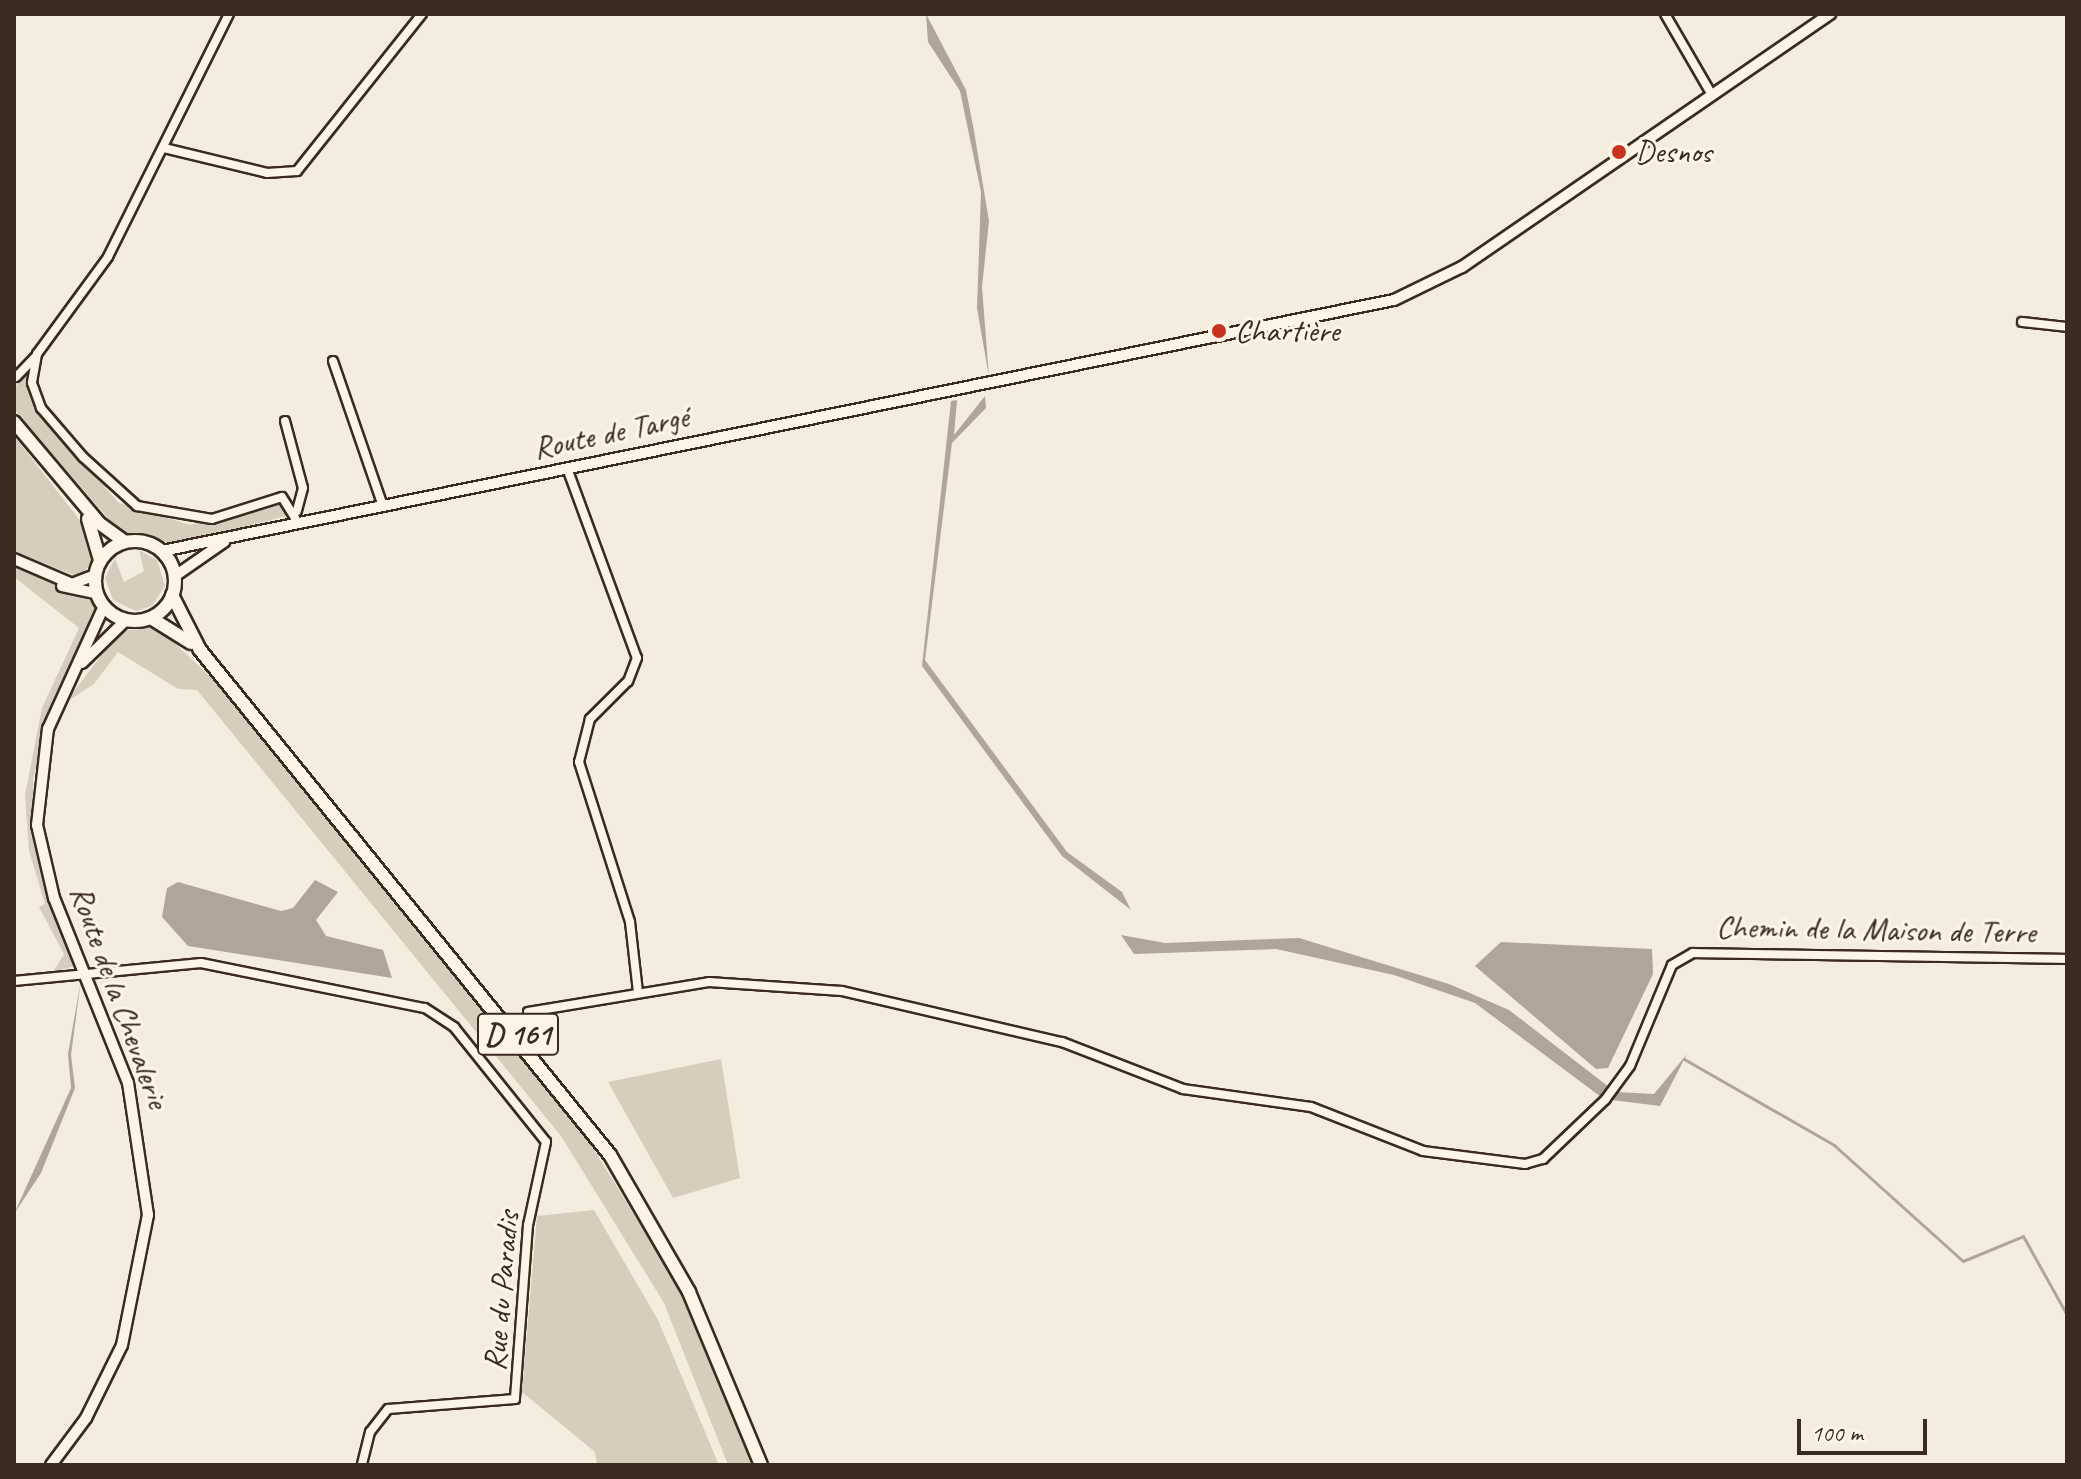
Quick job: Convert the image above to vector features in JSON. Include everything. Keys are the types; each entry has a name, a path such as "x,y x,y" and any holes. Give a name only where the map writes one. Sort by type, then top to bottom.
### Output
{"main road":[{"path":"14,422 72,492 125,542 162,551 175,576 172,595 151,618 126,620 104,606 96,593 100,541 72,492"},
{"path":"100,560 125,542"},
{"name":"D 161","path":"172,595 200,650 610,1155 689,1292 761,1465"},
{"name":"D 161","path":"151,618 200,650"}],"street":[{"path":"16,377 37,354 108,257 229,14"},
{"path":"164,148 267,173 297,171 422,14"},
{"path":"1665,14 1712,95"},
{"name":"Route de Targé","path":"162,551 997,383 1408,295 1462,267 1830,14"},
{"path":"2022,322 2067,327"},
{"path":"37,354 32,383 41,408 121,498 176,518 212,519 274,497 297,511"},
{"path":"333,361 383,506"},
{"path":"285,421 303,488 297,511 298,523"},
{"path":"567,468 637,658 628,681 590,719 579,762 630,922 638,992"},
{"name":"Route de Targé","path":"175,576 236,536"},
{"path":"14,559 50,578 96,593"},
{"path":"50,578 72,584 95,575"},
{"name":"Route de la Chevalerie","path":"51,1465 115,1363 146,1239 139,1124 48,881 37,825 43,747 72,673 104,606"},
{"name":"Route de la Chevalerie","path":"72,673 126,620"},
{"name":"Chemin de la Maison de Terre","path":"528,1012 638,992 762,981 842,991 1048,1038 1183,1089 1311,1107 1423,1151 1525,1164 1543,1159 1605,1100 1635,1056 1672,965 1693,953 2067,959"},
{"name":"Rue du Paradis","path":"84,972 201,963 425,1008 454,1027 546,1142 528,1225 515,1399 388,1409 370,1432 362,1465"},
{"path":"14,981 84,972"}],"shaded area":[{"path":"926,14 966,90 974,131 989,221 982,287 989,377 977,308 981,192 960,91 928,42"},
{"path":"30,369 38,412 119,503 190,525 274,503 285,505 290,515 176,544 119,531 14,409 14,388"},
{"path":"985,396 986,408 952,443 925,660 1067,852 1122,892 1131,910 1062,856 922,666 951,401 957,400 954,435"},
{"path":"14,436 90,533 96,553 81,578 14,551"},
{"path":"139,550 157,560 165,586 152,606 136,611 113,600 105,578 115,558 124,582 144,571"},
{"path":"14,566 91,601 95,610 53,699 33,779 36,854 75,966 53,972 64,954 39,907 45,904 29,851 25,795 42,708 79,628 14,577"},
{"path":"158,627 224,690 573,1116 678,1285 754,1465 728,1465 664,1303 561,1136 197,690 178,689 118,652 94,684 65,703 120,631"},
{"path":"315,880 338,892 316,920 326,936 383,950 392,978 188,946 162,917 167,888 178,882 281,911 293,908"},
{"path":"1121,935 1165,943 1299,938 1449,984 1509,1010 1609,1087 1601,1097 1475,1003 1394,975 1276,949 1134,954"},
{"path":"1501,942 1652,949 1653,974 1608,1068 1596,1069 1475,966"},
{"path":"81,980 71,1055 75,1088 41,1173 14,1214 71,1088 68,1054"},
{"path":"1687,1054 1660,1106 1612,1100 1617,1092 1654,1094"},
{"path":"721,1059 740,1178 673,1198 608,1082"},
{"path":"594,1210 658,1320 719,1465 597,1465 595,1452 522,1392 537,1216"}],"waterway":[{"path":"1684,1059 1834,1145 1963,1261 2023,1236 2067,1315"}],"place":[{"name":"Desnos","path":"1619,152"},
{"name":"Chartière","path":"1219,331"}]}
